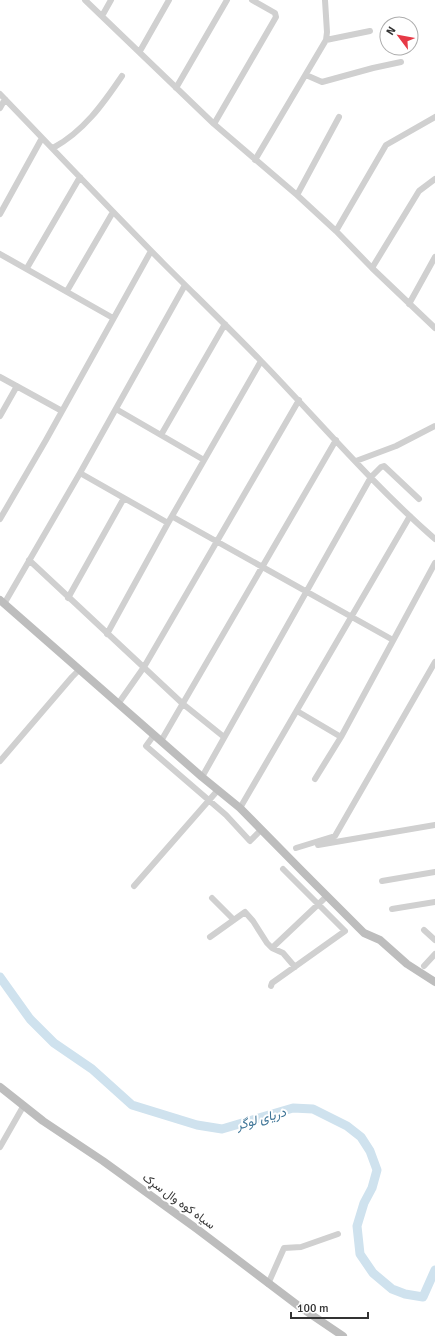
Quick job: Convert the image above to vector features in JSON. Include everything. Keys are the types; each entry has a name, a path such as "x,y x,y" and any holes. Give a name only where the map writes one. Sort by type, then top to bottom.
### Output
{"street":[{"path":"85,0 140,51 214,124 297,194 435,328"},
{"path":"102,16 111,0"},
{"path":"140,51 169,0"},
{"path":"176,88 227,0"},
{"path":"214,124 276,17 275,13 252,0"},
{"path":"255,160 326,40 325,0"},
{"path":"326,40 370,31"},
{"path":"306,75 322,82 400,62"},
{"path":"53,148 67,140 91,118 104,103 122,76"},
{"path":"0,94 151,251 299,400 371,477 435,539"},
{"path":"0,108 5,99"},
{"path":"297,194 339,117"},
{"path":"336,231 386,145 435,117"},
{"path":"0,214 42,138"},
{"path":"27,268 80,177"},
{"path":"372,268 419,191 435,179"},
{"path":"67,291 113,212"},
{"path":"0,519 151,251"},
{"path":"0,254 113,318"},
{"path":"409,304 435,257"},
{"path":"185,285 80,473 29,560 2,602 76,673 118,704 240,808 364,933 380,940 407,964 435,982"},
{"path":"161,436 225,324"},
{"path":"107,634 168,523 261,361"},
{"path":"0,377 62,411"},
{"path":"0,416 17,386"},
{"path":"118,704 144,667 299,400"},
{"path":"116,409 204,460"},
{"path":"356,461 396,446 435,426"},
{"path":"161,741 184,704 336,440"},
{"path":"202,777 371,477 380,467 384,466 418,499"},
{"path":"80,473 168,523"},
{"path":"68,598 124,498"},
{"path":"240,808 410,516"},
{"path":"172,517 393,640"},
{"path":"29,560 107,634 224,738"},
{"path":"315,779 341,737 435,563"},
{"path":"284,853 334,836 435,662"},
{"path":"0,761 76,673"},
{"path":"297,711 341,737"},
{"path":"154,735 146,746 226,815 250,841 261,830"},
{"path":"134,886 218,790"},
{"path":"296,848 435,825"},
{"path":"271,986 272,983 344,931 283,869"},
{"path":"382,881 435,872"},
{"path":"272,948 327,896"},
{"path":"212,898 234,920"},
{"path":"392,909 435,902"},
{"path":"210,937 245,912 272,948 283,953 295,967"},
{"path":"424,930 435,940"},
{"path":"424,966 435,954"},
{"name":"سیاه کوه وال سړک","path":"0,1087 43,1121 103,1161 197,1229 300,1308 343,1336"},
{"path":"0,1147 24,1105"},
{"path":"268,1284 284,1248 300,1247 338,1234"}],"waterway":[{"name":"دریای لوگر","path":"0,977 30,1019 54,1043 92,1069 132,1105 197,1125 222,1129 293,1108 313,1109 347,1126 361,1137 370,1151 377,1170 372,1188 364,1203 357,1226 360,1254 373,1273 392,1289 405,1294 423,1297 435,1270"}]}
